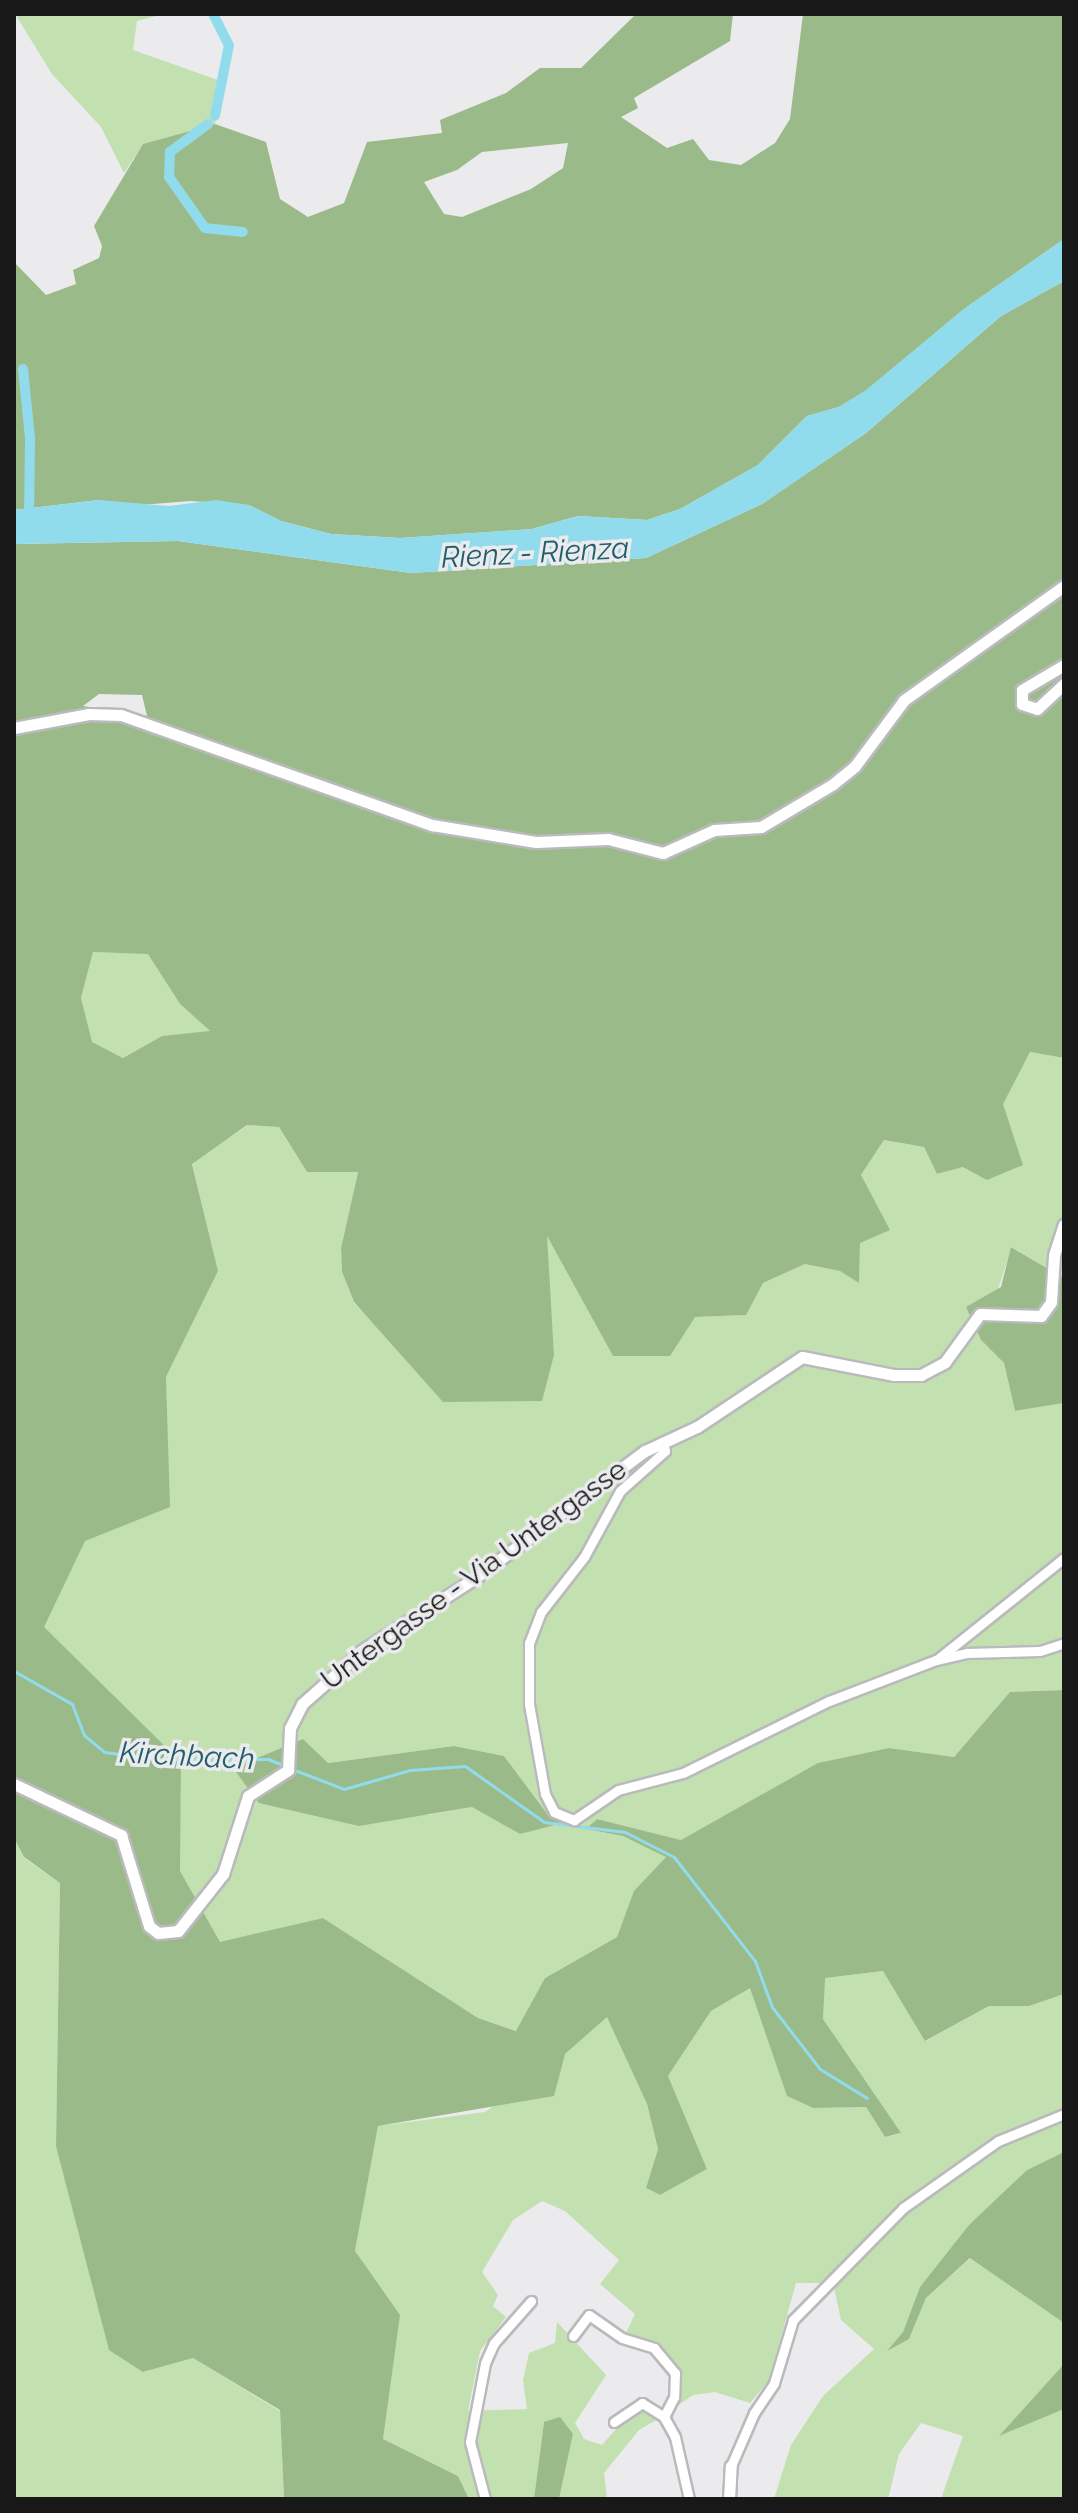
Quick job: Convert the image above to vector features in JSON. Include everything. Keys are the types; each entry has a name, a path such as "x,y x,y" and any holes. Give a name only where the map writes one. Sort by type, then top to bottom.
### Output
{"street":[{"path":"14,728 89,714 121,715 432,825 536,842 608,839 663,853 714,830 761,827 833,784 855,766 904,700 1064,586"},
{"path":"1064,665 1027,686 1022,704 1037,709 1064,684"},
{"name":"Untergasse - Via Untergasse","path":"14,1784 121,1835 149,1926 169,1933 190,1921 223,1874 248,1796 288,1770 294,1717 314,1690 396,1624 475,1578 663,1442 705,1422 802,1357 921,1375 945,1362 980,1314 1041,1316 1051,1302 1054,1255 1064,1225"},
{"name":"Untergasse - Via Untergasse","path":"663,1442 665,1451 620,1491 584,1557 541,1612 529,1643 529,1704 545,1794 554,1812 574,1820 618,1790 683,1773 829,1701 936,1660 967,1653 1040,1651 1064,1643"},
{"name":"Untergasse - Via Untergasse","path":"936,1660 1064,1558"},
{"path":"729,2499 731,2466 754,2413 774,2383 793,2320 903,2208 998,2141 1064,2114"},
{"path":"485,2499 470,2442 482,2375 494,2343 531,2301"},
{"path":"573,2336 589,2315 622,2338 654,2348 675,2373 674,2397 664,2417"},
{"path":"614,2422 642,2403 664,2417 675,2437 689,2499"}],"green space":[{"path":"15,14 164,14 137,21 133,50 221,81 215,124 143,144 124,173 101,127 52,74"},
{"path":"636,14 733,14 730,41 634,98 638,108 621,117 667,148 693,139 709,160 741,165 775,143 790,119 803,14 1064,14 1064,239 964,309 867,390 839,407 807,416 758,465 680,509 647,520 578,516 532,529 400,538 331,534 281,521 249,505 190,501 128,506 99,500 14,510 14,262 46,295 76,284 73,270 99,258 102,246 94,226 143,144 215,124 266,142 280,199 308,217 344,203 367,142 442,133 440,120 506,93 540,68 581,68","holes":["568,143 563,168 531,189 462,217 444,214 424,182 457,170 482,152"]},
{"path":"1064,281 1064,1058 1030,1052 1003,1104 1023,1165 987,1180 963,1167 937,1174 924,1147 884,1140 861,1175 890,1230 860,1243 859,1283 840,1271 805,1264 763,1283 746,1315 695,1317 670,1356 613,1356 547,1236 554,1355 542,1401 443,1402 354,1302 342,1272 341,1248 358,1172 307,1172 279,1127 247,1125 192,1164 218,1271 166,1377 170,1507 85,1541 44,1627 181,1762 180,1871 220,1942 323,1918 478,2018 516,2031 545,1978 617,1937 634,1891 666,1857 623,1836 586,1829 597,1819 681,1840 818,1763 889,1748 954,1757 1010,1692 1064,1690 1064,1994 1029,2006 989,2006 925,2041 883,1971 825,1978 823,2019 901,2133 885,2137 866,2107 813,2108 787,2096 750,1988 711,2011 668,2076 707,2169 660,2195 646,2188 658,2149 647,2104 607,2017 565,2054 554,2096 378,2126 355,2251 400,2315 383,2439 458,2476 469,2499 284,2499 280,2410 193,2358 143,2372 109,2350 56,2146 60,1883 24,1857 14,1838 14,544 178,541 411,573 646,558 762,504 866,433 1001,316","holes":["99,694 142,695 147,716 83,706","93,952 148,954 180,1004 210,1031 162,1036 123,1058 92,1042 81,998"]},
{"path":"93,952 148,953 180,1004 211,1032 162,1036 123,1058 91,1042 81,998"},
{"path":"1030,1052 1064,1058 1064,1278 1012,1247 981,1340 1004,1363 1015,1411 1064,1403 1064,1690 1010,1692 954,1757 889,1748 819,1763 681,1840 597,1819 586,1829 623,1836 667,1856 635,1891 617,1937 545,1978 517,2031 478,2018 323,1918 220,1943 179,1871 181,1762 43,1627 84,1541 169,1506 166,1377 218,1271 192,1163 248,1125 279,1127 307,1172 358,1171 341,1248 342,1272 354,1303 398,1348 554,1355 546,1234 613,1356 695,1317 745,1315 763,1283 805,1264 840,1271 859,1282 861,1175 884,1140 924,1147 937,1174 963,1167","holes":["303,1739 327,1763 454,1746 504,1756 548,1815 561,1819 520,1834 472,1807 428,1815 233,1768"]},
{"path":"1011,1247 1064,1278 1064,1403 1015,1411 1004,1363 981,1340 966,1307 1001,1287"},
{"path":"303,1739 328,1763 454,1746 504,1756 548,1815 574,1820 520,1834 472,1807 359,1826 259,1803 233,1768"},
{"path":"14,1838 24,1858 60,1883 56,2146 143,2372 193,2358 280,2411 284,2499 14,2499"},
{"path":"883,1971 926,2041 989,2006 1029,2006 1064,1994 1064,2152 1027,2170 920,2287 903,2332 889,2349 909,2339 926,2298 971,2258 1064,2323 1064,2364 1001,2435 1064,2409 1064,2499 941,2499 963,2436 921,2423 899,2454 888,2499 774,2499 791,2445 823,2396 874,2349 841,2320 833,2283 796,2283 769,2380 750,2403 715,2392 693,2395 670,2411 682,2385 672,2362 649,2341 626,2333 635,2314 600,2284 619,2260 565,2211 542,2201 513,2220 482,2272 498,2295 493,2306 506,2317 480,2351 468,2411 527,2409 523,2380 529,2353 555,2343 557,2322 606,2375 575,2423 584,2439 602,2445 631,2412 647,2410 658,2419 639,2430 604,2473 607,2499 559,2499 573,2434 544,2422 534,2499 469,2499 458,2476 383,2439 388,2387 355,2251 378,2126 485,2112 565,2054 607,2016 647,2104 658,2149 646,2188 660,2195 707,2169 668,2076 711,2011 751,1987 787,2096 813,2108 866,2107 885,2137 900,2134 823,2019 824,1978"},
{"path":"1064,2152 1064,2323 970,2258 926,2298 909,2339 887,2351 903,2332 920,2287 969,2225 1027,2170"},
{"path":"1064,2364 1064,2409 999,2436"},
{"path":"560,2417 573,2434 559,2499 534,2499 544,2422"}],"water":[{"name":"Rienz - Rienza","path":"1064,239 1064,281 1001,316 866,433 762,504 646,558 411,573 178,541 14,544 14,510 99,500 169,506 216,500 249,505 281,521 331,534 400,538 532,529 578,516 647,520 680,509 758,465 807,416 839,407 866,390 964,309"}],"waterway":[{"path":"213,14 229,45 215,116"},
{"path":"208,124 170,152 169,177 205,228 243,232"},
{"path":"23,369 30,438 29,522"},
{"name":"Kirchbach","path":"14,1671 72,1704 84,1735 104,1752 169,1760 268,1759 285,1766"},
{"name":"Kirchbach","path":"292,1769 344,1789 410,1770 465,1766 544,1822 625,1832 674,1857 755,1961 772,2007 820,2069 867,2098"}]}
